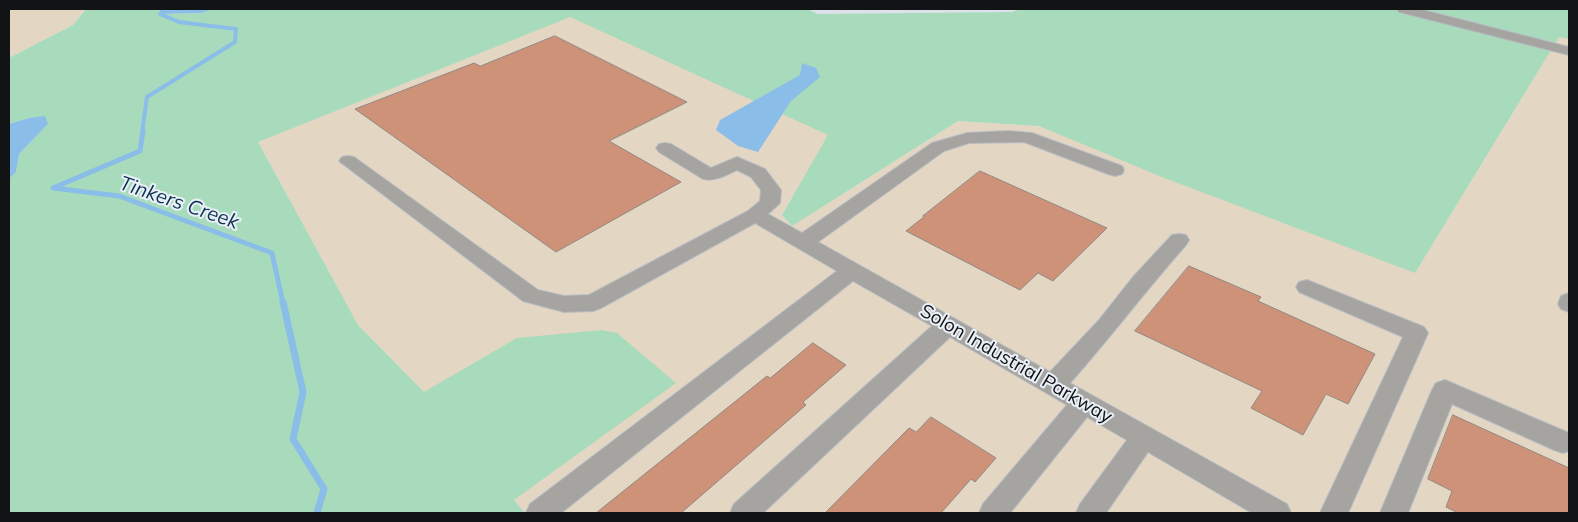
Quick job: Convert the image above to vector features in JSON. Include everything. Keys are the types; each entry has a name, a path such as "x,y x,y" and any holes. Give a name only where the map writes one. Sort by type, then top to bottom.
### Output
{"street":[{"path":"1404,9 1569,51"},
{"path":"804,242 938,147 967,138 1026,137 1114,170"},
{"path":"348,161 531,296 564,304 593,303 755,215 770,203 771,190 758,173 737,162 710,175 665,148"},
{"name":"Solon Industrial Parkway","path":"755,215 1277,513"},
{"path":"1053,385 1179,240"},
{"path":"540,513 853,270"},
{"path":"1307,287 1416,333 1334,513"},
{"path":"744,513 948,325"},
{"path":"1394,513 1445,390 1563,442"},
{"path":"993,513 1084,402"},
{"path":"1090,513 1144,437"}],"shaded area":[{"path":"9,9 86,9 73,25 9,58"},
{"path":"570,16 829,135 782,214 792,226 958,121 1039,126 1415,273 1559,37 1569,39 1569,513 525,513 425,393 358,325 258,142"}],"green space":[{"path":"86,9 160,9 160,14 201,13 214,9 807,9 818,14 1012,12 1020,9 1569,9 1569,39 1559,37 1415,273 1162,177 1039,126 958,121 792,226 782,215 828,135 570,17 258,142 358,325 424,392 517,338 602,330 617,333 676,383 514,500 525,513 9,513 9,179 16,172 19,154 48,124 29,118 9,124 9,58 73,25"}],"water":[{"path":"160,9 214,9 201,13 160,14"},
{"path":"802,63 816,68 820,77 791,101 758,152 738,146 716,130 720,120 800,75"},
{"path":"45,116 48,124 19,154 16,172 9,179 9,124 29,118"}],"building":[{"path":"555,36 687,102 609,141 681,182 556,252 355,109 474,63 480,66"},
{"path":"980,171 1107,228 1053,281 1038,273 1020,290 906,231"},
{"path":"1189,266 1261,297 1258,301 1375,354 1348,404 1326,394 1303,435 1251,408 1262,391 1135,331"},
{"path":"813,343 846,365 803,402 806,405 681,513 596,513 767,376 770,378"},
{"path":"1453,415 1569,468 1569,513 1458,513 1446,507 1452,491 1428,479"},
{"path":"931,417 996,458 975,482 971,479 941,513 825,513 909,428 916,432"}],"waterway":[{"name":"Tinkers Creek","path":"142,133 147,97 235,42 236,29 179,22 160,14"},
{"name":"Tinkers Creek","path":"143,131 140,151 53,188 119,196 272,253 283,303"},
{"name":"Tinkers Creek","path":"283,302 303,392 293,439 324,489 317,513"}]}
